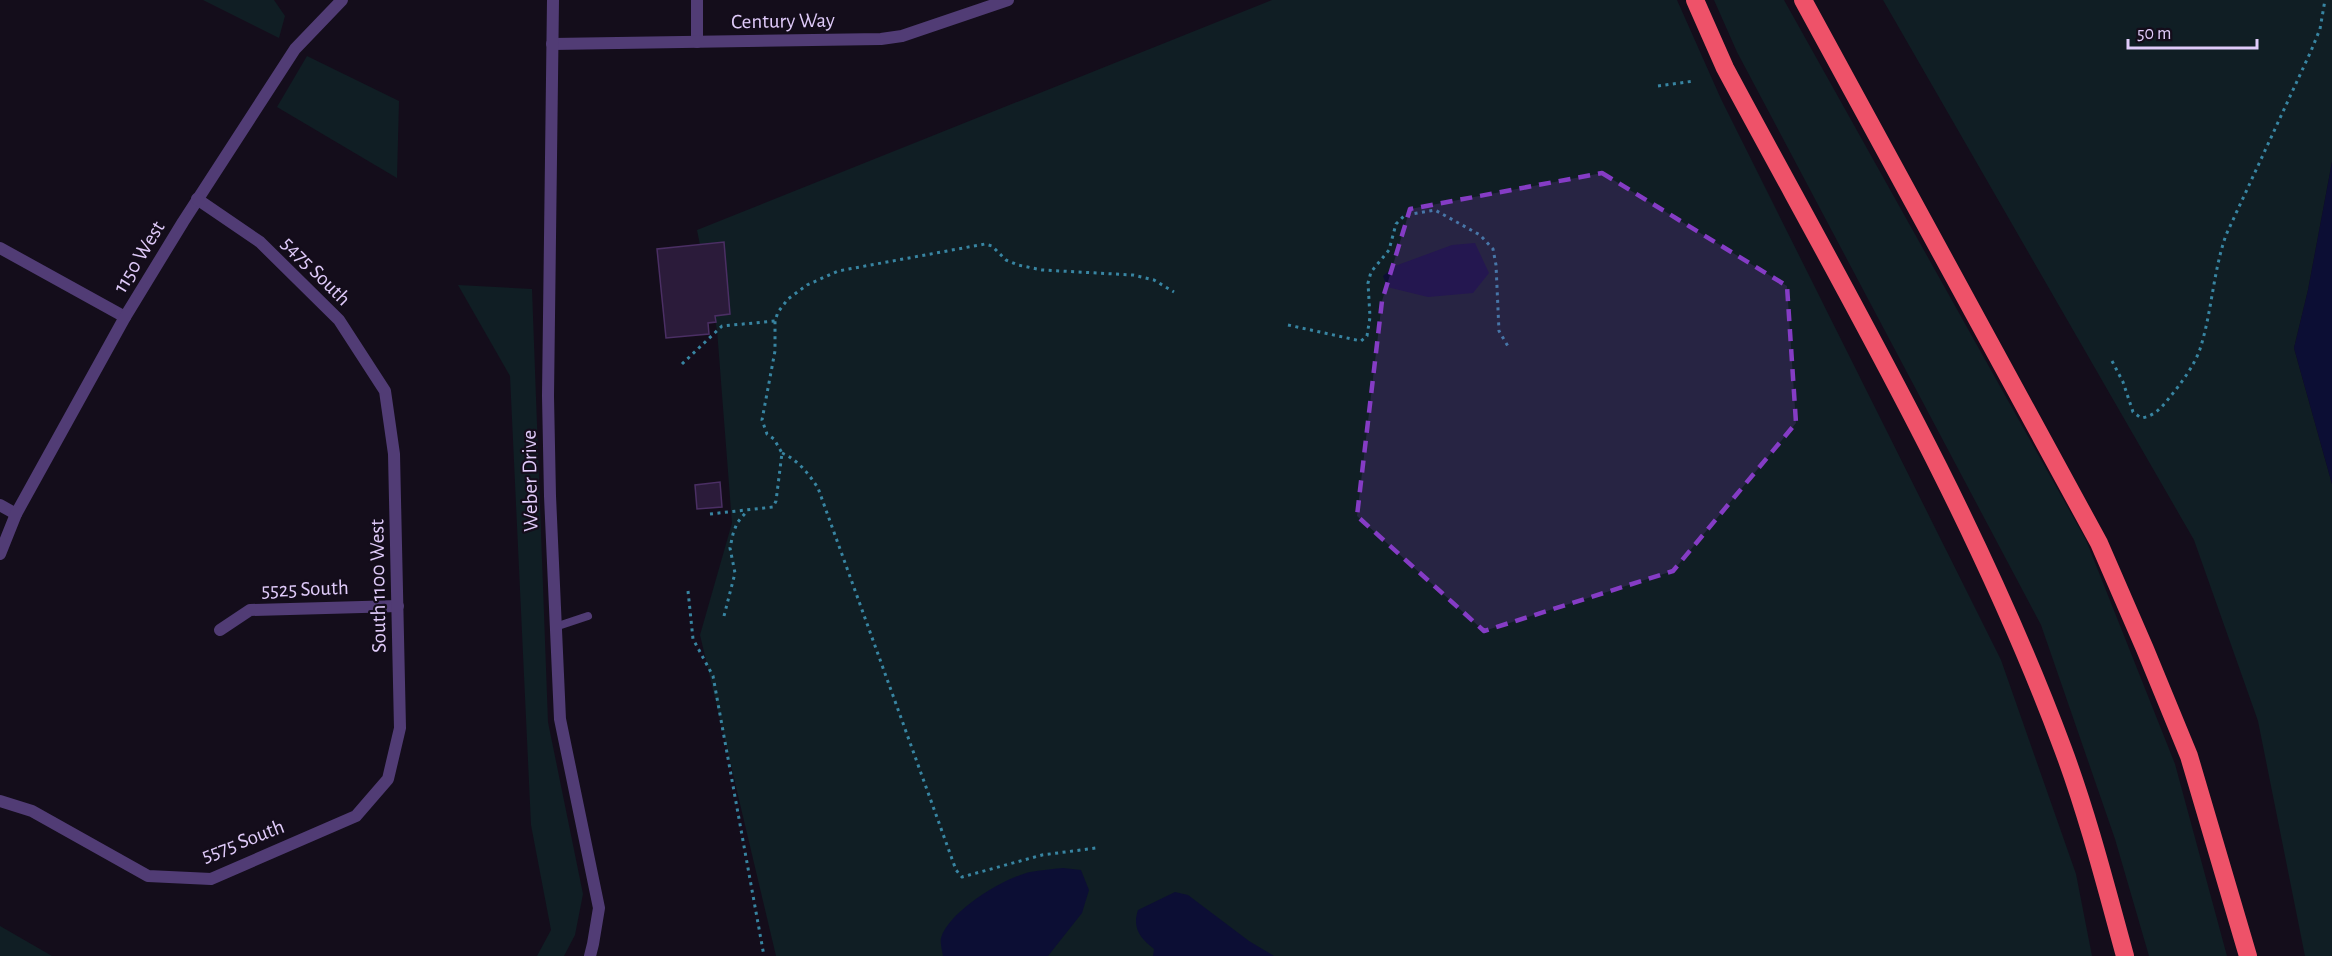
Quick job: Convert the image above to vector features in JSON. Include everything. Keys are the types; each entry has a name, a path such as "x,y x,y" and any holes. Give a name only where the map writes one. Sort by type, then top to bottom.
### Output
{"highway":[{"path":"1695,0 1725,68 1937,464 2022,645 2064,750 2098,856 2125,956"},
{"path":"1803,0 2099,543 2145,648 2188,756 2232,896 2248,956"}],"street":[{"name":"1150 West","path":"0,554 16,514 124,317 197,199 295,49 342,0"},
{"name":"Weber Drive","path":"553,0 548,396 560,626 560,719 599,908 590,956"},
{"path":"697,0 697,42"},
{"name":"Century Way","path":"552,44 881,39 902,36 976,6 1008,0"},
{"name":"5475 South","path":"197,199 260,242 339,320 385,391"},
{"path":"0,248 124,317"},
{"name":"South 1100 West","path":"385,391 394,454 400,728 388,779"},
{"path":"0,505 16,514"},
{"name":"5525 South","path":"220,630 250,610 398,606"},
{"name":"5575 South","path":"0,801 32,811 148,876 211,879 356,816 388,779"}],"lane":[{"path":"560,626 588,616"}],"path":[{"path":"2112,361 2123,382 2133,412 2141,418 2149,417 2160,409 2193,364 2202,339 2218,256 2311,51 2320,28 2325,0"},
{"path":"1658,86 1694,81"},
{"path":"1288,326 1361,340 1367,336 1371,317 1368,283 1371,272 1389,250 1396,224 1405,215 1435,210 1480,235 1493,249 1499,331 1509,348"},
{"path":"1096,848 1042,855 962,877 956,870 819,488 810,475 782,453 767,434 762,420 776,351 775,321 778,312 788,299 807,285 838,271 985,244 992,246 1006,260 1018,265 1042,270 1133,275 1154,280 1174,292"},
{"path":"682,364 722,326 775,321"},
{"path":"710,514 773,507 782,453"},
{"path":"724,616 735,573 730,548 733,534 737,523 748,510"},
{"path":"688,591 693,639 713,676 764,956"}],"highlighted area":[{"path":"1602,173 1787,286 1796,423 1673,571 1484,631 1357,516 1382,301 1410,209"}],"shaded area":[{"path":"203,0 274,0 285,16 279,38"},
{"path":"1272,0 1677,0 1721,99 2001,660 2076,874 2092,956 776,956 700,635 732,523 717,330 697,230"},
{"path":"1714,0 1784,0 2086,540 2175,764 2227,956 2149,956 2115,839 2041,625 1737,52"},
{"path":"1883,0 2332,0 2332,162 2308,290 2294,348 2332,484 2332,956 2305,956 2258,721 2194,540"},
{"path":"307,56 399,101 397,178 277,107"},
{"path":"2332,162 2332,484 2294,348 2308,290"},
{"path":"1475,243 1489,273 1473,293 1428,297 1387,287 1383,276 1395,266 1452,245"},
{"path":"458,285 532,289 548,722 583,894 575,935 564,956 537,956 551,930 531,825 510,376"},
{"path":"1063,868 1081,870 1089,890 1082,913 1048,956 943,956 941,938 946,928 955,917 979,897 1019,875"},
{"path":"1175,892 1188,895 1249,941 1274,956 1153,956 1154,949 1141,937 1137,927 1138,910"},
{"path":"0,926 52,956 0,956"}],"building":[{"path":"724,242 730,314 715,316 716,322 708,323 709,334 666,338 657,249"},
{"path":"720,482 722,507 697,509 695,485"}]}
